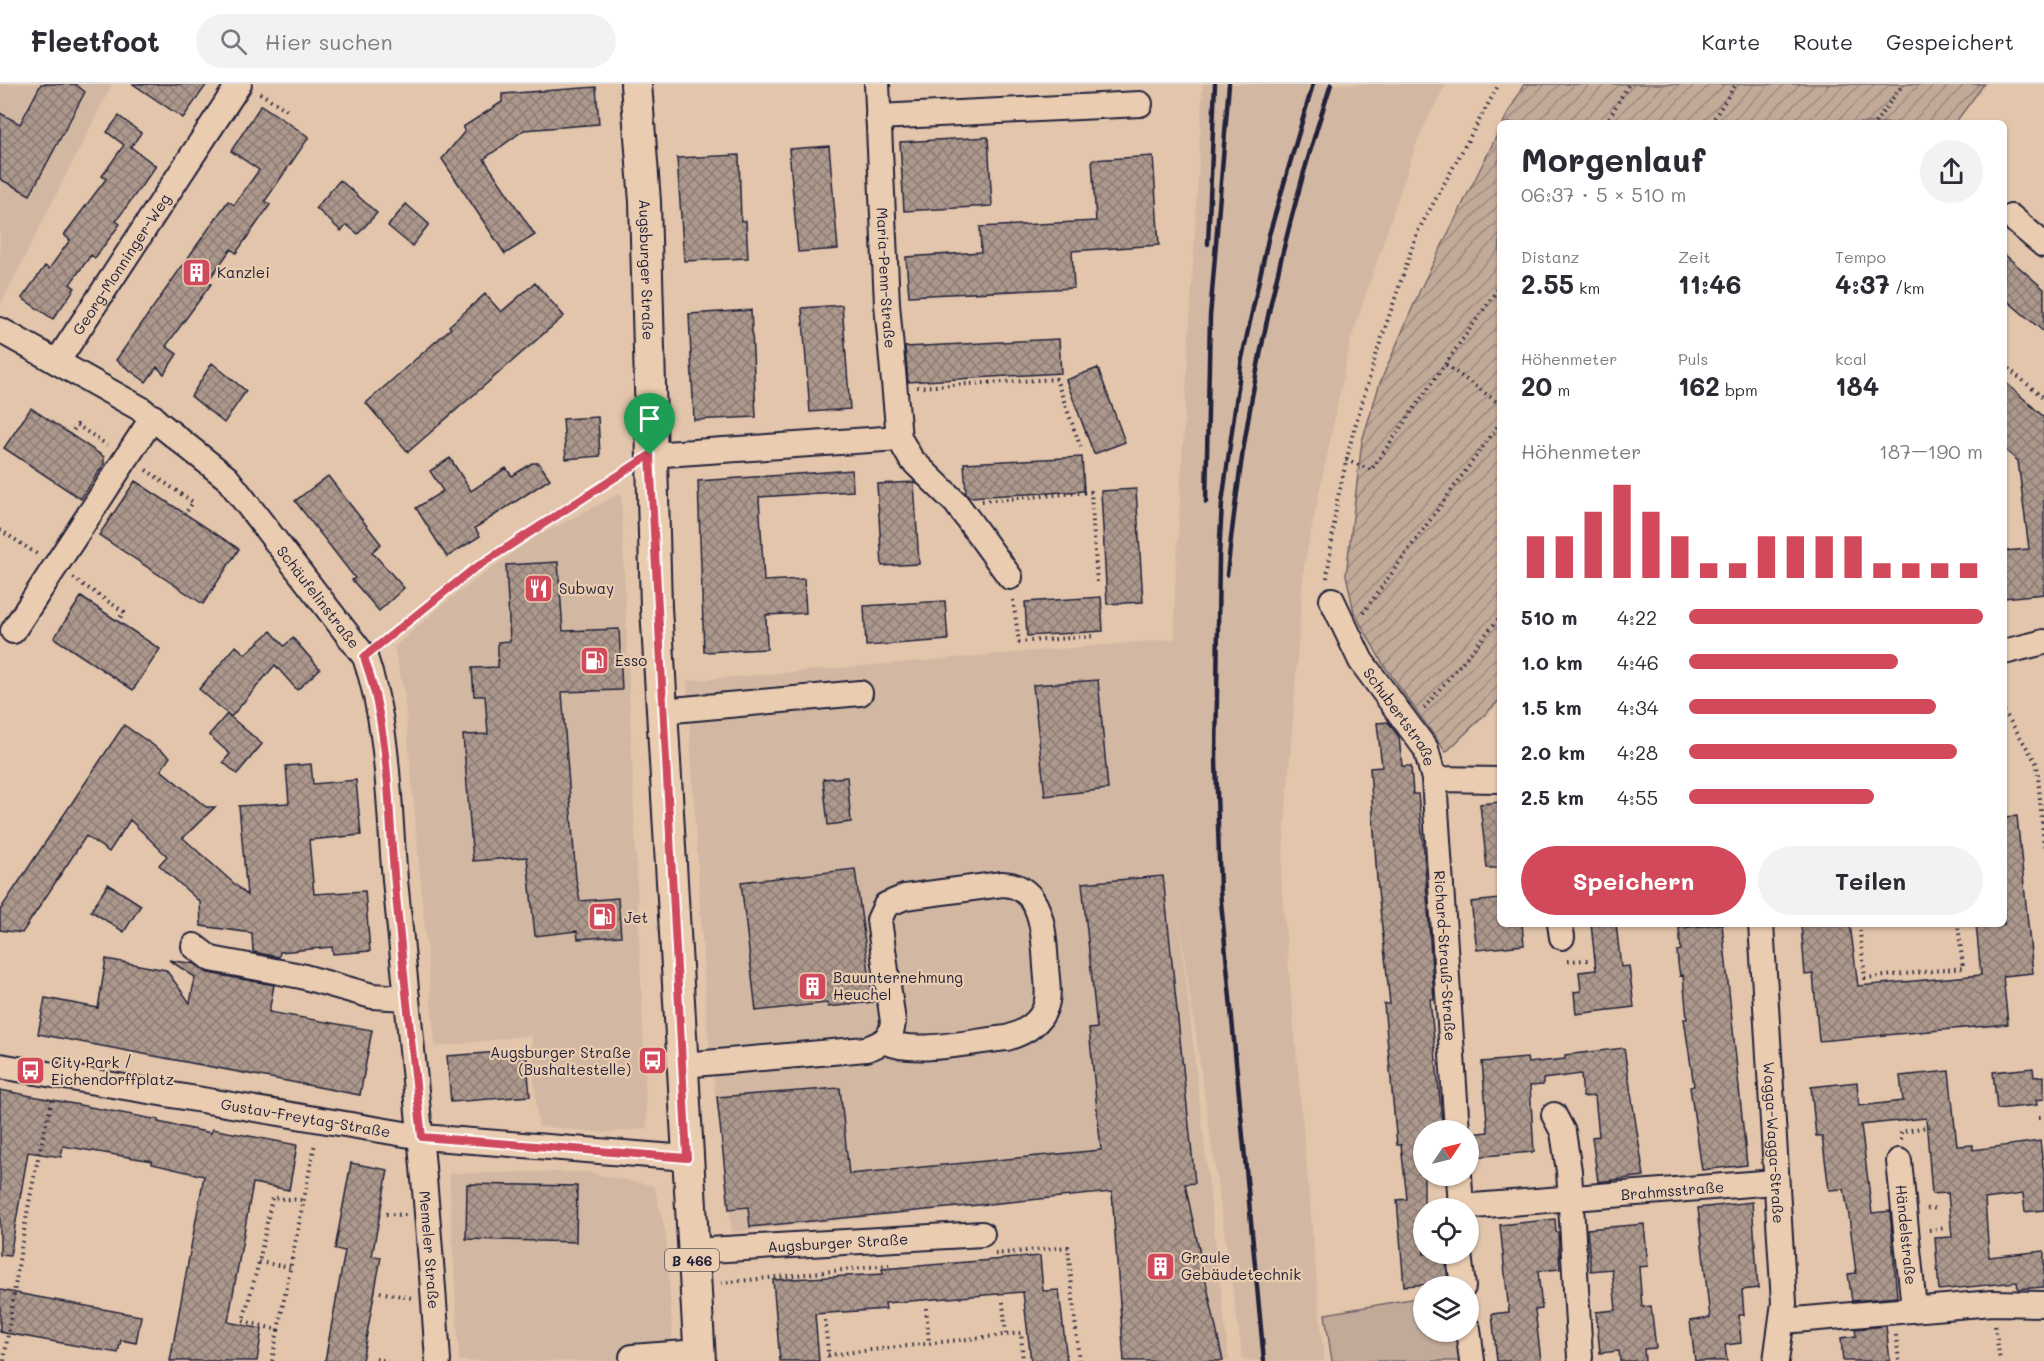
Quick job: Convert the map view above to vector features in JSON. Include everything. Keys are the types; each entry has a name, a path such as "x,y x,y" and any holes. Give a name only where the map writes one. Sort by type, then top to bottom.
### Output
{"main road":[{"name":"Augsburger Straße","path":"636,84 645,201 650,455 662,711 699,1357"}],"street":[{"name":"Maria-Penn-Straße","path":"877,84 886,304 899,438 911,459 956,503 1010,577"},
{"name":"Georg-Monninger-Weg","path":"57,362 183,166 248,87"},
{"path":"878,117 1140,104"},
{"path":"2011,217 2044,245"},
{"name":"Schäufelinstraße","path":"0,330 153,417 227,478 364,657 373,682 383,728 406,998 422,1137"},
{"path":"14,631 153,417"},
{"path":"650,455 899,438"},
{"name":"Schubertstraße","path":"1332,600 1361,661 1426,749 1434,779 1497,780"},
{"path":"2007,651 2044,642"},
{"path":"662,711 860,693"},
{"name":"Richard-Strauß-Straße","path":"1434,779 1455,1120"},
{"path":"683,1065 866,1049 884,1041 888,1038 893,1022 879,920 886,905 905,897 1002,884 1012,884 1025,892 1038,909 1045,943 1048,999 1039,1020 1020,1034 1007,1038 915,1047 892,1045 884,1041"},
{"name":"Wagga-Wagga-Straße","path":"1761,927 1784,1303 1776,1361"},
{"path":"194,946 211,959 301,976 372,996 406,998"},
{"name":"Gustav-Freytag-Straße","path":"0,1066 320,1122 422,1137 687,1158"},
{"path":"1554,1115 1563,1132 1561,1172 1569,1199 1580,1357"},
{"name":"Memeler Straße","path":"422,1137 438,1361"},
{"name":"Händelstraße","path":"1899,1161 1914,1308"},
{"name":"Brahmsstraße","path":"1479,1206 1775,1182"},
{"name":"Augsburger Straße","path":"692,1251 987,1244"},
{"path":"1783,1321 1914,1308 1992,1303 2044,1304"},
{"path":"1470,1342 1472,1361"},
{"path":"632,1357 699,1357"}],"path":[{"path":"1332,600 1326,573 1346,460 1376,355 1418,233 1499,84"},
{"path":"1608,120 1629,84"},
{"path":"1713,120 1736,84"},
{"path":"1877,120 1902,84"},
{"path":"248,87 290,112"},
{"path":"1346,460 1371,470 1497,290"},
{"path":"1446,365 1497,402"},
{"path":"2007,367 2044,398"},
{"path":"895,388 1056,379 1081,448"},
{"path":"70,435 77,425 193,502 185,514"},
{"path":"1345,629 1362,616 1497,426"},
{"path":"364,657 472,570 650,455"},
{"path":"956,503 1090,492 1097,583"},
{"path":"0,530 124,612 118,621"},
{"path":"1010,577 1019,642 1095,636"},
{"path":"1408,722 1422,710 1497,621"},
{"path":"2007,716 2037,764 2044,846"},
{"path":"1859,927 1865,978 1963,969 1958,927"},
{"path":"4,1361 40,1142 58,1077"},
{"path":"272,1361 320,1122"},
{"path":"278,1330 243,1321 259,1262 272,1198 303,1200"},
{"path":"987,1244 1068,1247 1079,1361"},
{"path":"259,1262 290,1267"},
{"path":"694,1286 896,1265"},
{"path":"374,1291 435,1302"},
{"path":"1003,1302 1006,1335"},
{"path":"1992,1303 2000,1361"},
{"path":"926,1308 929,1344"},
{"path":"825,1320 829,1361"},
{"path":"828,1355 1021,1333 1023,1361"},
{"path":"376,1359 388,1361"}],"shaded area":[{"path":"0,84 112,84 0,306"},
{"path":"1203,84 1446,84 1418,139 1351,339 1304,566 1281,881 1324,1361 1243,1361 1178,912 1229,1361 1124,1361 1111,1192 732,1232 707,1025 687,681 1175,639 1175,589"},
{"path":"1524,84 1984,84 1957,120 1505,120"},
{"path":"1497,135 1497,703 1446,752 1383,664 1354,612 1346,575 1362,441 1380,383 1421,288"},
{"path":"621,493 647,1128 605,1133 538,1126 531,1035 435,1047 404,692 394,647 451,598 529,541"},
{"path":"586,1172 654,1186 666,1234 674,1361 459,1361 449,1173"},
{"path":"1413,1299 1413,1342 1459,1342 1462,1361 1332,1361 1325,1314"}],"building":[{"path":"41,84 75,84 85,92 30,195 0,179 0,113 20,124"},
{"path":"133,84 207,84 183,118"},
{"path":"596,87 599,124 524,130 484,159 535,235 505,254 442,159 465,131 463,127 502,102 502,94"},
{"path":"261,105 309,137 265,201 270,205 236,253 231,249 207,282 211,284 166,346 177,354 164,374 157,367 146,382 116,360 228,201 234,205 259,170 231,151"},
{"path":"119,116 141,133 131,147 156,166 116,221 120,224 95,258 91,255 70,284 75,288 53,319 22,298 45,266 49,269 70,240 64,235 106,179 102,176 124,145 107,132"},
{"path":"988,137 992,206 904,211 900,142"},
{"path":"829,146 838,249 798,252 789,149"},
{"path":"739,155 741,221 746,221 748,258 684,261 677,158"},
{"path":"1153,156 1159,245 1072,251 1074,288 909,296 906,257 981,252 980,227 1096,221 1092,160"},
{"path":"340,180 377,213 358,234 347,225 341,231 316,208"},
{"path":"406,204 429,224 412,246 388,226"},
{"path":"2007,257 2044,289 2044,332 2007,301"},
{"path":"535,283 564,316 408,452 366,403 451,328 449,326 485,294 501,312"},
{"path":"842,305 850,409 810,412 802,308"},
{"path":"751,310 756,417 694,420 689,314"},
{"path":"1059,339 1061,373 908,382 905,347"},
{"path":"212,363 246,391 224,423 191,396"},
{"path":"1098,368 1125,442 1094,454 1066,380"},
{"path":"2007,384 2044,417 2044,594 2007,598 2007,551 2029,549 2018,461 2007,452"},
{"path":"31,408 104,457 104,464 81,499 4,448"},
{"path":"598,417 600,456 566,459 563,419"},
{"path":"1082,457 1084,491 969,497 966,493 964,463"},
{"path":"450,458 471,491 506,468 512,476 532,463 539,463 550,479 475,528 480,536 447,557 416,508 443,491 430,471"},
{"path":"852,470 853,491 759,497 764,581 804,579 806,613 766,615 767,649 704,652 698,481"},
{"path":"328,476 381,544 372,552 404,588 379,611 352,580 355,578 295,501"},
{"path":"135,481 239,549 203,604 99,535"},
{"path":"914,482 919,564 882,566 877,484"},
{"path":"1136,489 1143,602 1107,604 1101,491"},
{"path":"558,562 563,631 619,629 622,690 562,692 576,879 580,901 618,898 621,936 578,939 577,931 535,936 527,857 473,861 463,735 488,734 485,696 474,696 472,668 498,667 498,642 510,641 506,565"},
{"path":"81,597 160,649 133,690 54,638"},
{"path":"1101,597 1103,631 1027,636 1025,602"},
{"path":"945,601 948,640 866,646 864,606"},
{"path":"271,631 284,646 293,638 320,669 297,690 275,665 231,717 199,689 236,646 245,654"},
{"path":"1098,680 1108,789 1045,796 1033,685"},
{"path":"227,714 262,744 237,774 223,762 230,754 209,735"},
{"path":"1388,722 1399,737 1402,766 1411,766 1413,794 1418,794 1434,999 1430,999 1442,1120 1413,1120 1413,1186 1424,1186 1424,1198 1413,1198 1413,1264 1446,1264 1447,1276 1413,1276 1413,1285 1404,1286 1397,1200 1407,1199 1401,1145 1397,1145 1384,1004 1390,1004 1377,880 1370,768 1382,767 1377,723"},
{"path":"124,725 170,757 161,770 206,807 215,807 183,838 247,895 239,806 289,803 286,766 311,764 313,784 356,780 361,835 309,840 314,894 365,891 370,951 333,954 332,947 280,952 279,957 253,952 252,933 201,926 200,902 159,865 167,856 130,820 109,852 86,836 22,933 0,930 0,910"},
{"path":"847,777 851,822 828,825 823,779"},
{"path":"1497,802 1497,868 1487,868 1480,804"},
{"path":"2017,816 2033,973 2003,976 2008,1024 1819,1041 1813,974 1805,975 1801,927 1850,927 1858,986 1981,975 1976,927 2007,927 2007,817"},
{"path":"855,869 873,1002 828,1007 827,1003 756,1011 741,882"},
{"path":"1163,876 1195,1183 1185,1184 1223,1361 1124,1361 1112,1192 750,1227 748,1207 729,1209 717,1097 840,1088 849,1174 1101,1150 1089,1029 1097,1028 1082,883"},
{"path":"108,884 141,905 124,932 91,911"},
{"path":"1497,899 1497,927 1522,927 1524,945 1477,950 1471,902"},
{"path":"1591,927 1616,927 1621,967 1629,966 1634,1007 1576,1014 1574,992 1581,991 1579,972 1596,970"},
{"path":"1722,927 1747,1165 1702,1170 1690,1087 1694,1086 1684,1019 1687,1019 1683,975 1680,976 1677,951 1681,950 1679,928"},
{"path":"106,959 166,970 190,1003 195,977 169,960 195,964 208,973 274,985 269,1012 372,1030 360,1095 38,1034 45,998 98,1008"},
{"path":"1624,1048 1644,1176 1598,1182 1592,1137 1599,1136 1595,1096 1583,1097 1581,1074 1543,1079 1543,1085 1530,1086 1534,1152 1479,1156 1479,1133 1488,1132 1482,1062 1527,1058 1528,1063 1565,1059 1565,1055"},
{"path":"526,1050 530,1096 451,1102 447,1056"},
{"path":"2033,1068 2034,1077 2044,1076 2044,1099 2036,1100 2037,1105 1997,1109 1993,1072"},
{"path":"1949,1071 1957,1146 1973,1145 1973,1150 2040,1141 2044,1173 2044,1210 2025,1212 2023,1194 1985,1199 1989,1257 2044,1251 2044,1287 2018,1289 2017,1282 1939,1290 1935,1238 1952,1237 1948,1193 1932,1194 1926,1118 1861,1125 1872,1213 1890,1211 1897,1297 1852,1301 1848,1274 1856,1273 1844,1189 1829,1190 1822,1136 1816,1136 1811,1087 1857,1082 1859,1106 1903,1101 1900,1076"},
{"path":"0,1090 159,1120 158,1122 211,1133 212,1129 297,1145 289,1190 253,1183 228,1322 262,1329 257,1361 170,1361 204,1176 152,1164 152,1161 63,1146 61,1157 28,1152 10,1256 0,1255"},
{"path":"351,1163 388,1170 372,1256 381,1257 362,1361 325,1361 345,1251 335,1249"},
{"path":"467,1184 577,1186 576,1242 466,1239"},
{"path":"1752,1202 1758,1288 1742,1290 1744,1315 1739,1315 1741,1343 1725,1345 1727,1361 1695,1361 1690,1321 1710,1318 1698,1208"},
{"path":"1555,1219 1560,1269 1538,1271 1542,1309 1535,1310 1541,1361 1497,1361 1492,1314 1509,1312 1500,1225"},
{"path":"1644,1224 1648,1266 1639,1267 1642,1307 1651,1306 1656,1348 1644,1349 1645,1361 1620,1361 1619,1351 1600,1353 1596,1312 1616,1310 1612,1269 1591,1271 1587,1229"},
{"path":"1040,1256 1043,1291 1059,1290 1067,1361 1031,1361 1023,1292 885,1303 886,1309 815,1314 819,1361 780,1361 773,1280 883,1274 882,1269"},
{"path":"0,1290 141,1316 136,1343 121,1340 118,1353 0,1332"},
{"path":"1886,1326 1890,1361 1843,1361 1841,1338 1856,1336 1855,1329"}],"railway":[{"path":"1208,244 1215,84"},
{"path":"1206,502 1210,317 1229,84"},
{"path":"1264,1361 1220,891 1216,759 1219,557 1222,503 1242,358 1269,235 1313,84"},
{"path":"1227,575 1243,450 1266,326 1295,204 1331,84"}],"place":[{"name":"Kanzlei","path":"196,272"},
{"name":"Subway","path":"538,588"},
{"name":"Esso","path":"594,660"},
{"name":"Jet","path":"603,917"},
{"name":"Bauunternehmung Heuchel","path":"812,986"},
{"name":"Augsburger Straße (Bushaltestelle)","path":"652,1061"},
{"name":"City Park / Eichendorffplatz","path":"30,1071"},
{"name":"Graule Gebäudetechnik","path":"1160,1266"}],"route":[{"path":"650,455 656,607 673,870 676,973 687,1158 422,1137 394,875 383,728 373,682 364,657 472,570 650,455"}]}
